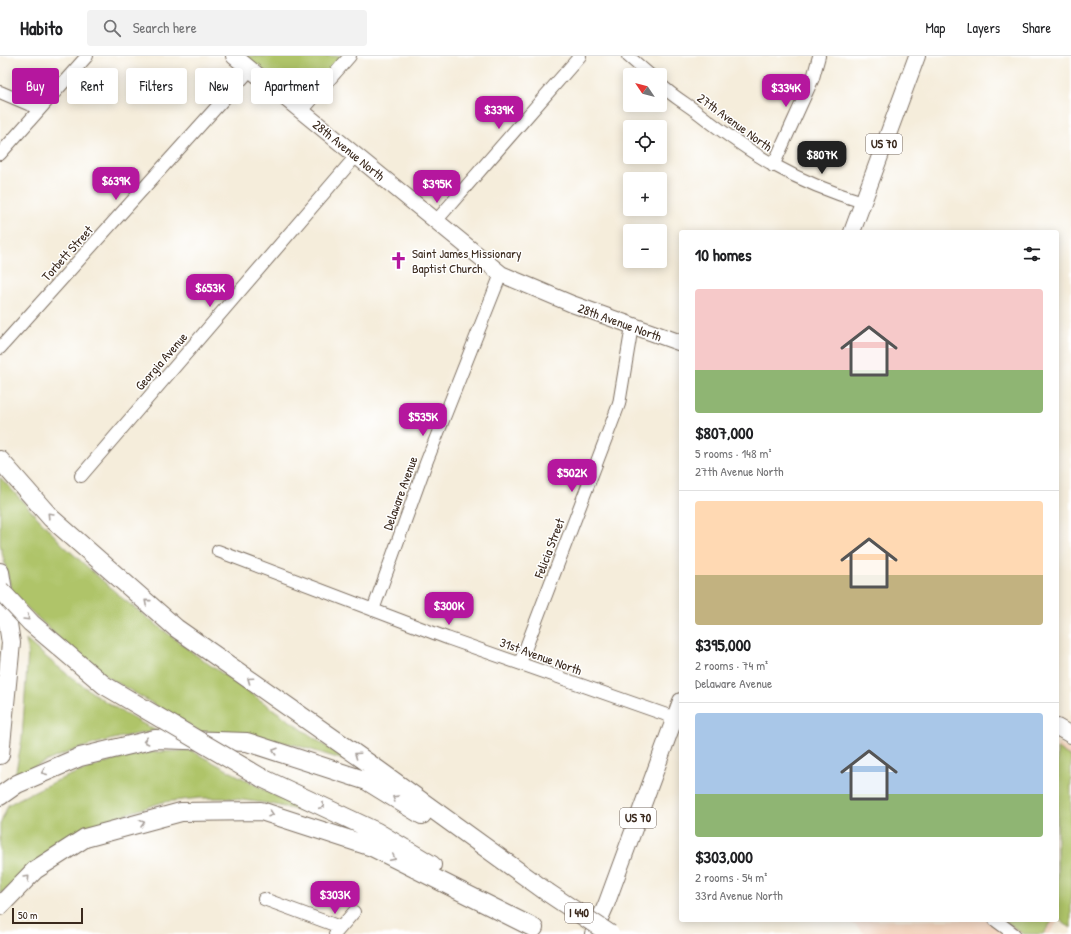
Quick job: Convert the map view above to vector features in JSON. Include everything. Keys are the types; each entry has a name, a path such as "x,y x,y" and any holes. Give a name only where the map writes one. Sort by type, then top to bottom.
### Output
{"highway":[{"path":"0,460 51,518 176,628 377,769 547,892"},
{"path":"0,572 11,644 0,755"},
{"path":"0,590 31,623 104,685 262,778 377,832 538,931"},
{"path":"0,796 17,784 80,757 155,739 247,742 367,781 547,892"},
{"path":"0,906 35,870 85,838 181,812 261,811 372,847 538,931"},
{"name":"I 440","path":"547,892 610,934"}],"main road":[{"name":"28th Avenue North","path":"234,56 501,274 572,304 679,342"},
{"name":"US 70","path":"853,230 917,56"},
{"name":"US 70","path":"594,934 678,719"},
{"path":"1059,728 1071,735"}],"street":[{"path":"0,154 87,56"},
{"path":"302,111 350,56"},
{"path":"436,221 580,56"},
{"path":"628,56 642,68"},
{"path":"773,166 813,78 819,56"},
{"name":"Torbett Street","path":"0,348 250,70"},
{"name":"27th Avenue North","path":"667,89 736,143 773,166 803,181 863,202"},
{"path":"0,92 40,109"},
{"name":"Georgia Avenue","path":"81,476 356,156"},
{"name":"Delaware Avenue","path":"373,610 426,462 501,274"},
{"name":"Felicia Street","path":"520,663 619,404 632,326"},
{"name":"31st Avenue North","path":"218,552 373,610 678,719"},
{"path":"264,899 338,930 354,912"},
{"path":"998,922 1014,934"}],"shaded area":[{"path":"1059,744 1071,751 1071,902 1059,919"},
{"path":"851,922 1057,922 1049,934 866,934"}],"green space":[{"path":"234,56 350,56 333,75 333,68 251,68 251,70"},
{"path":"293,104 308,104 302,111"},
{"path":"0,477 63,545 122,598 193,653 347,761 296,745 271,740 201,732 111,679 63,642 12,593 0,544"},
{"path":"26,640 56,666 88,690 121,712 157,731 119,738 84,747 32,767 15,776 22,739 28,652"},
{"path":"1059,749 1071,757 1071,928 1059,919"},
{"path":"190,750 306,812 271,804 229,798 200,798 163,802 123,815 87,830 0,894 0,825 8,805 58,780 93,767 146,753"},
{"path":"1007,922 1052,922 1043,934 1023,934"}],"place":[{"name":"Saint James Missionary Baptist Church","path":"399,260"}]}
